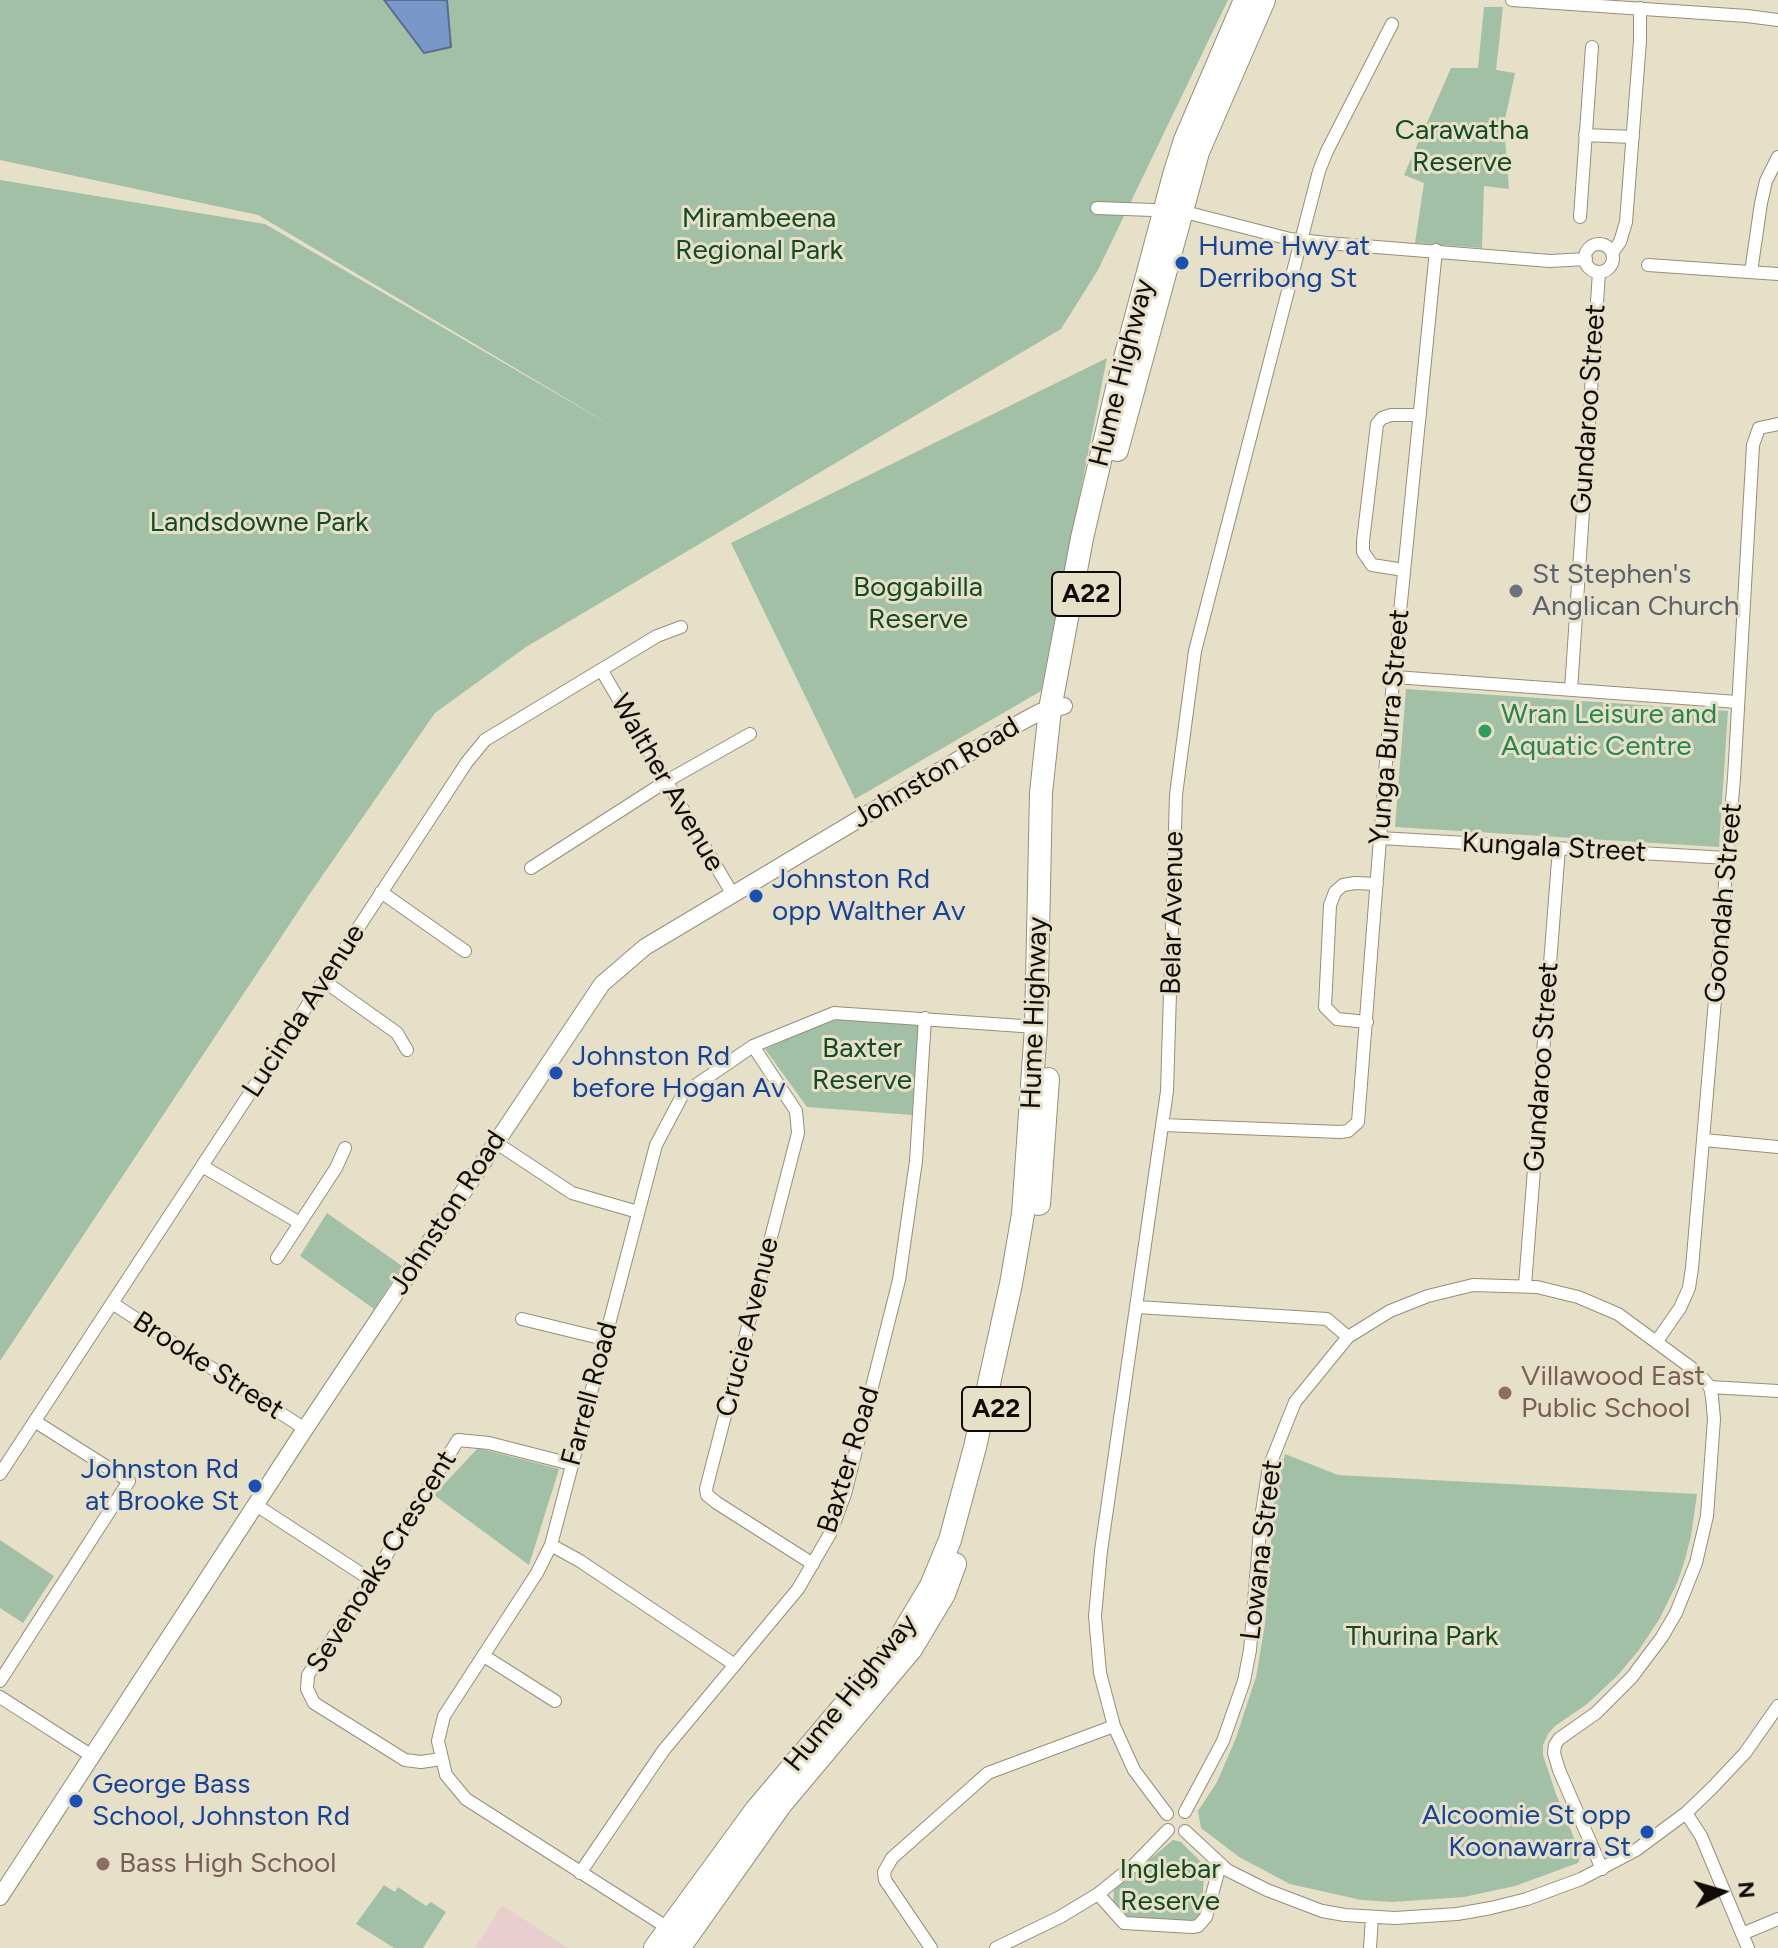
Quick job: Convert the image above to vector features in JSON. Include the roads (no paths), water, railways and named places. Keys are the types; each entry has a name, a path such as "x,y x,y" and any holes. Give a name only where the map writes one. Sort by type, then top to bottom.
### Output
{"highway":[{"name":"Hume Highway","path":"673,1938 756,1810 897,1643 931,1586 950,1540 975,1447 1014,1270 1028,1160 1036,1027 1041,793 1057,708 1173,210 1185,140 1245,0"},
{"name":"Hume Highway","path":"1173,210 1264,0"},
{"name":"Hume Highway","path":"655,1948 673,1938 911,1649 944,1594 958,1555 1022,1302 1043,1171 1050,1025 1057,708"}],"street":[{"path":"1512,0 1778,20"},
{"path":"1612,253 1607,246 1594,245 1587,251 1586,259 1590,268 1599,272 1611,266 1612,253 1620,242 1626,222 1640,8"},
{"name":"Belar Avenue","path":"1167,1814 1134,1770 1114,1726 1100,1673 1095,1616 1099,1567 1163,1125 1170,1049 1176,795 1195,651 1301,240 1327,151 1392,24"},
{"path":"1580,217 1592,47"},
{"path":"1585,135 1633,137"},
{"path":"1751,272 1766,181 1778,157"},
{"path":"1097,208 1173,210 1301,240 1550,261 1586,259"},
{"name":"Yunga Burra Street","path":"1163,1125 1348,1131 1358,1122 1380,838 1436,250"},
{"path":"1648,265 1778,274"},
{"name":"Gundaroo Street","path":"1571,690 1599,272"},
{"name":"Yunga Burra Street","path":"1404,570 1372,565 1363,552 1363,541 1377,424 1391,415 1420,415"},
{"name":"Goondah Street","path":"1657,1341 1680,1308 1689,1288 1727,858 1753,445 1759,428 1778,424"},
{"name":"Lucinda Avenue","path":"0,1474 467,762 485,740 657,636 681,627"},
{"name":"Walther Avenue","path":"602,671 733,895"},
{"path":"1395,677 1737,702"},
{"name":"Johnston Road","path":"0,1897 305,1429 602,984 645,947 1023,721 1057,708"},
{"path":"531,868 665,782 750,734"},
{"name":"Kungala Street","path":"1380,838 1727,858"},
{"name":"Gundaroo Street","path":"1525,1285 1559,848"},
{"name":"Yunga Burra Street","path":"1367,1022 1337,1019 1325,1007 1328,934 1332,898 1339,888 1349,883 1377,884"},
{"path":"381,892 465,951"},
{"path":"324,981 397,1033 407,1050"},
{"name":"Farrell Road","path":"441,1759 438,1741 444,1716 542,1566 551,1545 656,1145 683,1094 753,1046 834,1013 1036,1027"},
{"name":"Baxter Road","path":"580,1873 663,1751 782,1610 831,1532 845,1494 899,1280 916,1161 925,1018"},
{"name":"Crucie Avenue","path":"753,1046 796,1111 798,1133 706,1489 707,1495 717,1503 813,1564"},
{"path":"1704,1140 1778,1147"},
{"path":"495,1142 572,1193 638,1212"},
{"path":"277,1258 336,1168 345,1148"},
{"path":"202,1166 300,1223"},
{"name":"Lowana Street","path":"1185,1812 1223,1741 1244,1681 1253,1622 1265,1490 1275,1445 1295,1402 1348,1337 1390,1311 1450,1290 1496,1284 1525,1285 1559,1291 1618,1314 1697,1372 1710,1387"},
{"name":"Brooke Street","path":"112,1303 305,1429"},
{"path":"1137,1307 1327,1319 1348,1337"},
{"path":"522,1319 604,1339"},
{"path":"1602,1869 1555,1762 1555,1745 1596,1713 1632,1677 1662,1637 1687,1588 1707,1516 1714,1419 1710,1387 1778,1391"},
{"path":"0,1681 129,1481 36,1422"},
{"name":"Sevenoaks Crescent","path":"441,1759 416,1762 399,1757 314,1703 306,1684 308,1675 458,1440 489,1443 571,1464"},
{"path":"256,1505 371,1580"},
{"path":"551,1545 580,1561 735,1665"},
{"path":"484,1656 555,1701"},
{"path":"0,1697 92,1756"},
{"path":"1185,1831 1220,1865 1256,1886 1322,1911 1372,1917 1423,1917 1491,1908 1527,1899 1602,1869 1636,1850 1686,1813 1745,1753 1778,1706"},
{"path":"931,1948 885,1880 884,1872 892,1858 988,1773 1114,1726"},
{"path":"441,1759 451,1784 466,1799 673,1938"},
{"path":"1176,1808 1185,1812 1190,1821 1185,1831 1176,1834 1168,1830 1165,1823 1167,1814 1176,1808"},
{"path":"1686,1813 1701,1836 1748,1948"},
{"path":"996,1948 1060,1917 1098,1894 1168,1830"},
{"path":"1098,1894 1120,1920 1129,1925 1198,1926 1206,1917 1220,1865"},
{"path":"1370,1948 1372,1917"},
{"path":"1742,1934 1778,1919"}],"water":[{"path":"384,0 447,0 451,47 424,53"}],"place":[{"name":"Hume Hwy at Derribong St","path":"1182,263"},
{"name":"St Stephen's Anglican Church","path":"1516,591"},
{"name":"Wran Leisure and Aquatic Centre","path":"1485,731"},
{"name":"Johnston Rd opp Walther Av","path":"756,896"},
{"name":"Johnston Rd before Hogan Av","path":"556,1073"},
{"name":"Villawood East Public School","path":"1505,1393"},
{"name":"Johnston Rd at Brooke St","path":"255,1486"},
{"name":"George Bass School, Johnston Rd","path":"76,1801"},
{"name":"Alcoomie St opp Koonawarra St","path":"1647,1832"},
{"name":"Bass High School","path":"103,1864"}],"park label":[{"name":"Carawatha Reserve","path":"1462,147"},
{"name":"Mirambeena Regional Park","path":"759,235"},
{"name":"Landsdowne Park","path":"259,523"},
{"name":"Boggabilla Reserve","path":"918,604"},
{"name":"Baxter Reserve","path":"862,1065"},
{"name":"Thurina Park","path":"1422,1637"},
{"name":"Inglebar Reserve","path":"1170,1886"}]}
